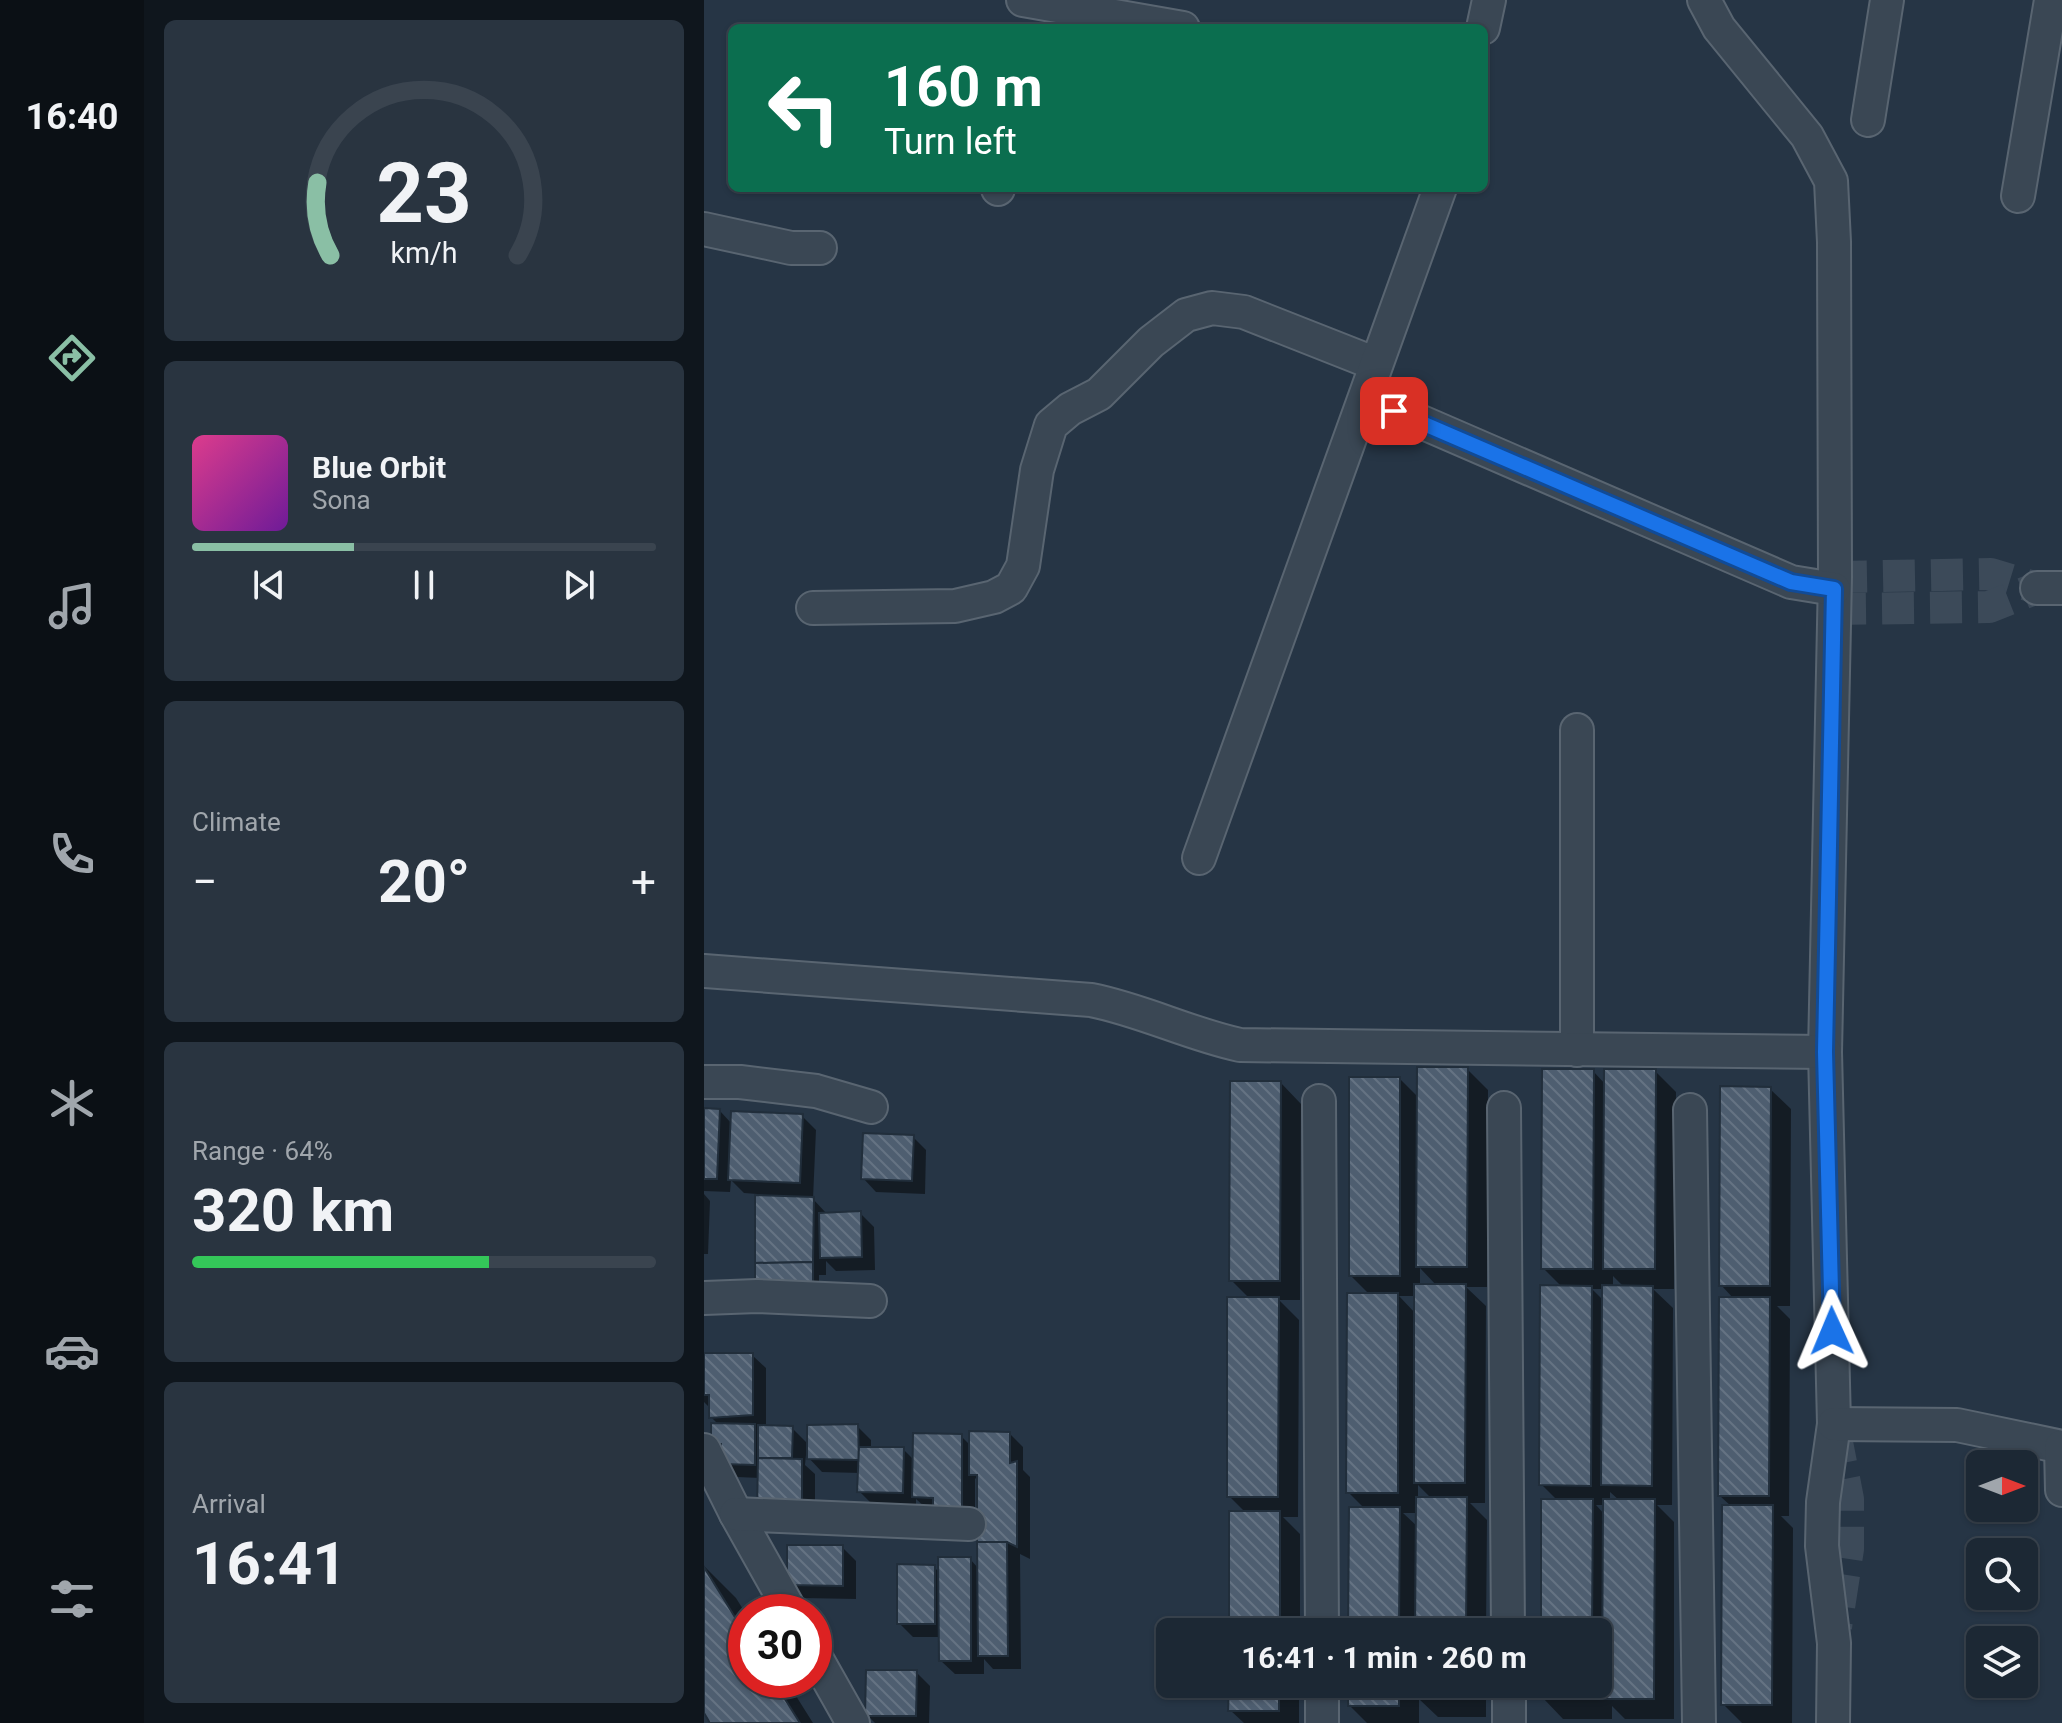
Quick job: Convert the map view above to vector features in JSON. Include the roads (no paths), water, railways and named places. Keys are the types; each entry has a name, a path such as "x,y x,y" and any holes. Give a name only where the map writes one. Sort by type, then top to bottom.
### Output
{"street":[{"path":"1484,24 1489,0"},
{"path":"1704,0 1719,28 1807,136 1831,181 1834,242 1834,589 1825,1052 1834,1424 1823,1502 1822,1546 1834,1643 1833,1723"},
{"path":"1868,120 1887,0"},
{"path":"2018,196 2051,0"},
{"path":"1027,10 1148,24"},
{"path":"1199,858 1439,192"},
{"path":"704,229 791,248 820,248"},
{"path":"813,608 955,606 994,597 1011,588 1023,566 1037,470 1051,425 1070,409 1099,394 1151,342 1186,315 1212,308 1244,312 1376,364"},
{"path":"1366,398 1791,582 1834,589"},
{"path":"1577,730 1577,1050"},
{"path":"704,971 1091,1000 1121,1006 1240,1045 1825,1052"},
{"path":"704,1082 740,1082 816,1091 871,1107"},
{"path":"1319,1101 1322,1618"},
{"path":"1504,1108 1508,1618"},
{"path":"1690,1110 1699,1723"},
{"path":"704,1298 757,1296 870,1301"},
{"path":"1834,1424 1957,1425 2061,1447 2062,1490"},
{"path":"707,1466 781,1594"},
{"path":"736,1514 969,1524"},
{"path":"832,1686 853,1723"},
{"path":"1322,1698 1322,1723"},
{"path":"1509,1698 1509,1723"}],"tunnel":[{"path":"1835,577 1991,574 2037,588"},
{"path":"1834,609 1989,607 2037,588"},
{"path":"1835,1432 1848,1499 1848,1549 1836,1627"}]}
